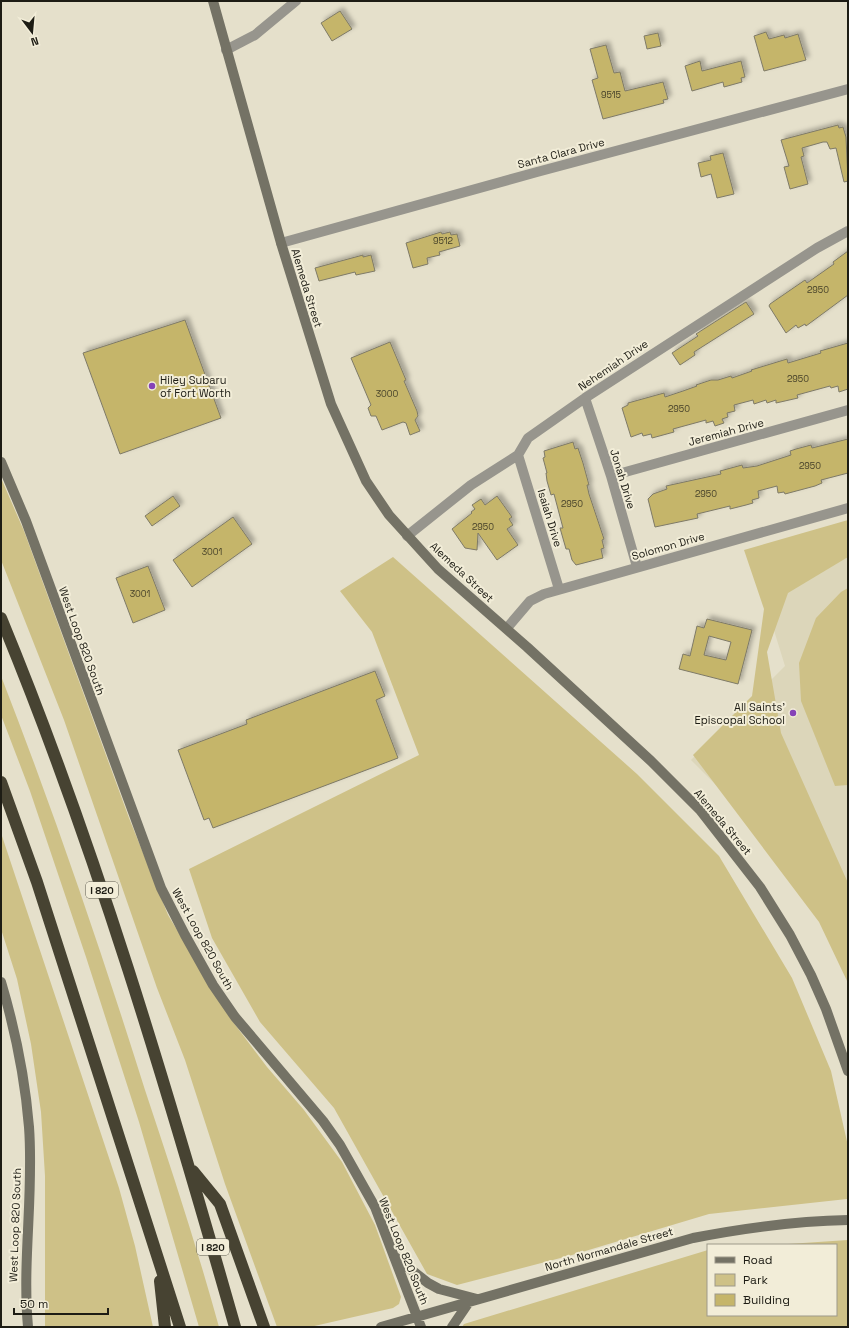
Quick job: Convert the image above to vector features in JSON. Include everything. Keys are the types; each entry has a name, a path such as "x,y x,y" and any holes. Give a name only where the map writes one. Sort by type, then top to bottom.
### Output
{"highway":[{"name":"I 820","path":"1,618 85,838 190,1167 235,1327"},
{"path":"1,782 37,882 180,1327"},
{"path":"190,1167 220,1204 264,1327"},
{"path":"156,1250 165,1327"}],"street":[{"name":"Alemeda Street","path":"213,1 281,243 331,404 341,430 366,481 389,515 406,536 460,590 507,628 651,761 700,810 755,881 790,935 811,975 826,1009 848,1071"},
{"path":"226,50 255,35 296,1"},
{"name":"Santa Clara Drive","path":"281,243 537,172 848,89"},
{"name":"Nehemiah Drive","path":"406,536 471,485 518,455 528,438 584,398 817,248 848,231"},
{"name":"Jonah Drive","path":"584,398 611,476 637,567"},
{"name":"Jeremiah Drive","path":"611,476 848,410"},
{"name":"Isaiah Drive","path":"518,455 559,589"},
{"name":"West Loop 820 South","path":"1,462 26,521 161,888 206,973 235,1017 323,1121 340,1145 375,1207 421,1327"},
{"name":"Solomon Drive","path":"507,628 530,601 559,589 848,508"},
{"name":"West Loop 820 South","path":"1,982 11,1015 22,1070 29,1128 25,1297 28,1327"},
{"name":"North Normandale Street","path":"381,1327 693,1238 741,1229 795,1223 848,1220"},
{"path":"394,1256 428,1283 438,1289 474,1300 452,1327"}],"shaded area":[{"name":"All Saints' Episcopal School","path":"848,524 848,977 817,916 723,792 691,760 785,666 750,553"}],"green space":[{"path":"1,478 24,531 129,818 168,915 230,1018 267,1067 304,1110 342,1162 375,1225 401,1297 399,1304 393,1308 310,1327 277,1327 225,1184 185,1060 157,988 64,720 1,560"},
{"path":"848,520 848,557 788,593 767,652 781,733 848,883 848,983 819,922 693,755 752,696 764,609 744,550"},
{"path":"393,557 637,774 719,856 792,978 831,1071 848,1146 847,1199 709,1214 572,1255 457,1285 427,1274 334,1108 260,1022 212,938 189,869 419,755 372,632 340,591"},
{"path":"848,588 848,785 835,786 801,701 799,663 816,618 841,592"},
{"path":"1,676 40,778 94,933 184,1208 219,1327 199,1327 139,1122 86,957 30,791 1,715"},
{"path":"1,833 119,1188 135,1246 153,1327 45,1327 45,1176 41,1112 31,1044 17,979 1,929"},
{"path":"848,1240 847,1327 462,1327 464,1324 707,1250 707,1316 837,1316 837,1244 788,1244"}],"building":[{"path":"340,11 352,29 332,41 321,23"},
{"path":"766,32 769,39 784,35 785,38 798,34 806,60 764,71 754,36"},
{"path":"658,33 661,46 647,49 644,36"},
{"path":"606,45 614,73 620,72 625,91 663,82 668,99 663,100 664,103 603,119 592,80 598,78 590,49"},
{"path":"700,61 702,71 741,61 745,77 741,78 742,82 724,87 723,82 692,91 685,66"},
{"path":"838,125 839,128 843,127 846,137 848,181 844,182 836,148 830,149 827,142 823,142 802,148 804,156 801,157 808,184 790,189 784,167 789,166 781,140"},
{"path":"723,153 734,194 717,198 711,174 701,177 698,163 711,160 710,156"},
{"path":"441,232 442,234 450,232 451,235 457,234 460,246 439,252 440,255 427,258 428,264 413,268 406,243"},
{"path":"848,251 848,295 806,326 805,324 798,328 796,325 786,333 769,306 770,304 805,280 807,283 834,264 833,262"},
{"path":"363,255 363,257 371,255 375,271 356,275 355,272 319,281 315,268"},
{"path":"746,302 754,314 694,352 695,355 680,365 672,353 698,336 696,334"},
{"name":"Hiley Subaru of Fort Worth","path":"185,320 221,418 120,454 83,353"},
{"path":"390,342 417,411 418,416 415,420 420,431 410,435 406,423 403,422 382,430 376,416 371,416 368,408 371,405 351,358"},
{"path":"848,343 848,389 839,392 838,386 831,388 830,386 797,395 798,398 776,403 776,400 767,403 766,400 754,404 753,400 734,405 735,411 727,413 728,417 722,419 724,423 715,426 713,421 706,423 706,420 673,429 674,432 652,438 651,434 643,436 642,433 631,437 622,408 628,405 628,403 664,393 665,397 711,380 718,380 731,376 732,378 752,371 751,370 787,359 788,363 821,353 820,351"},
{"path":"848,439 848,473 821,480 822,483 815,486 785,494 784,492 778,493 777,486 758,491 759,498 752,500 753,503 730,509 730,506 697,514 698,518 655,527 648,499 653,494 667,489 666,486 721,474 720,471 742,465 743,468 757,466 791,455 790,451 811,445 812,448"},
{"path":"573,442 575,449 578,448 583,463 589,485 587,485 589,494 604,539 602,540 604,548 601,549 603,558 576,565 572,560 569,549 566,549 560,528 563,528 554,494 551,495 547,481 547,473 543,458 545,457 544,451"},
{"path":"173,496 180,506 152,526 145,516"},
{"path":"497,496 512,517 509,519 513,525 507,529 518,545 497,560 478,533 477,550 465,548 452,529 472,513 471,512 475,509 472,505 481,499 485,505"},
{"path":"233,517 252,544 192,587 173,560"},
{"path":"148,566 165,610 133,623 116,578"},
{"path":"707,619 752,630 738,684 679,669 683,654 690,656 697,626 704,628","holes":["709,636 731,642 726,660 704,655"]},
{"path":"375,671 385,696 376,700 398,758 213,828 209,818 204,820 178,750 247,724 246,720"}],"place":[{"name":"Hiley Subaru of Fort Worth","path":"152,386"},
{"name":"All Saints' Episcopal School","path":"793,713"}]}
